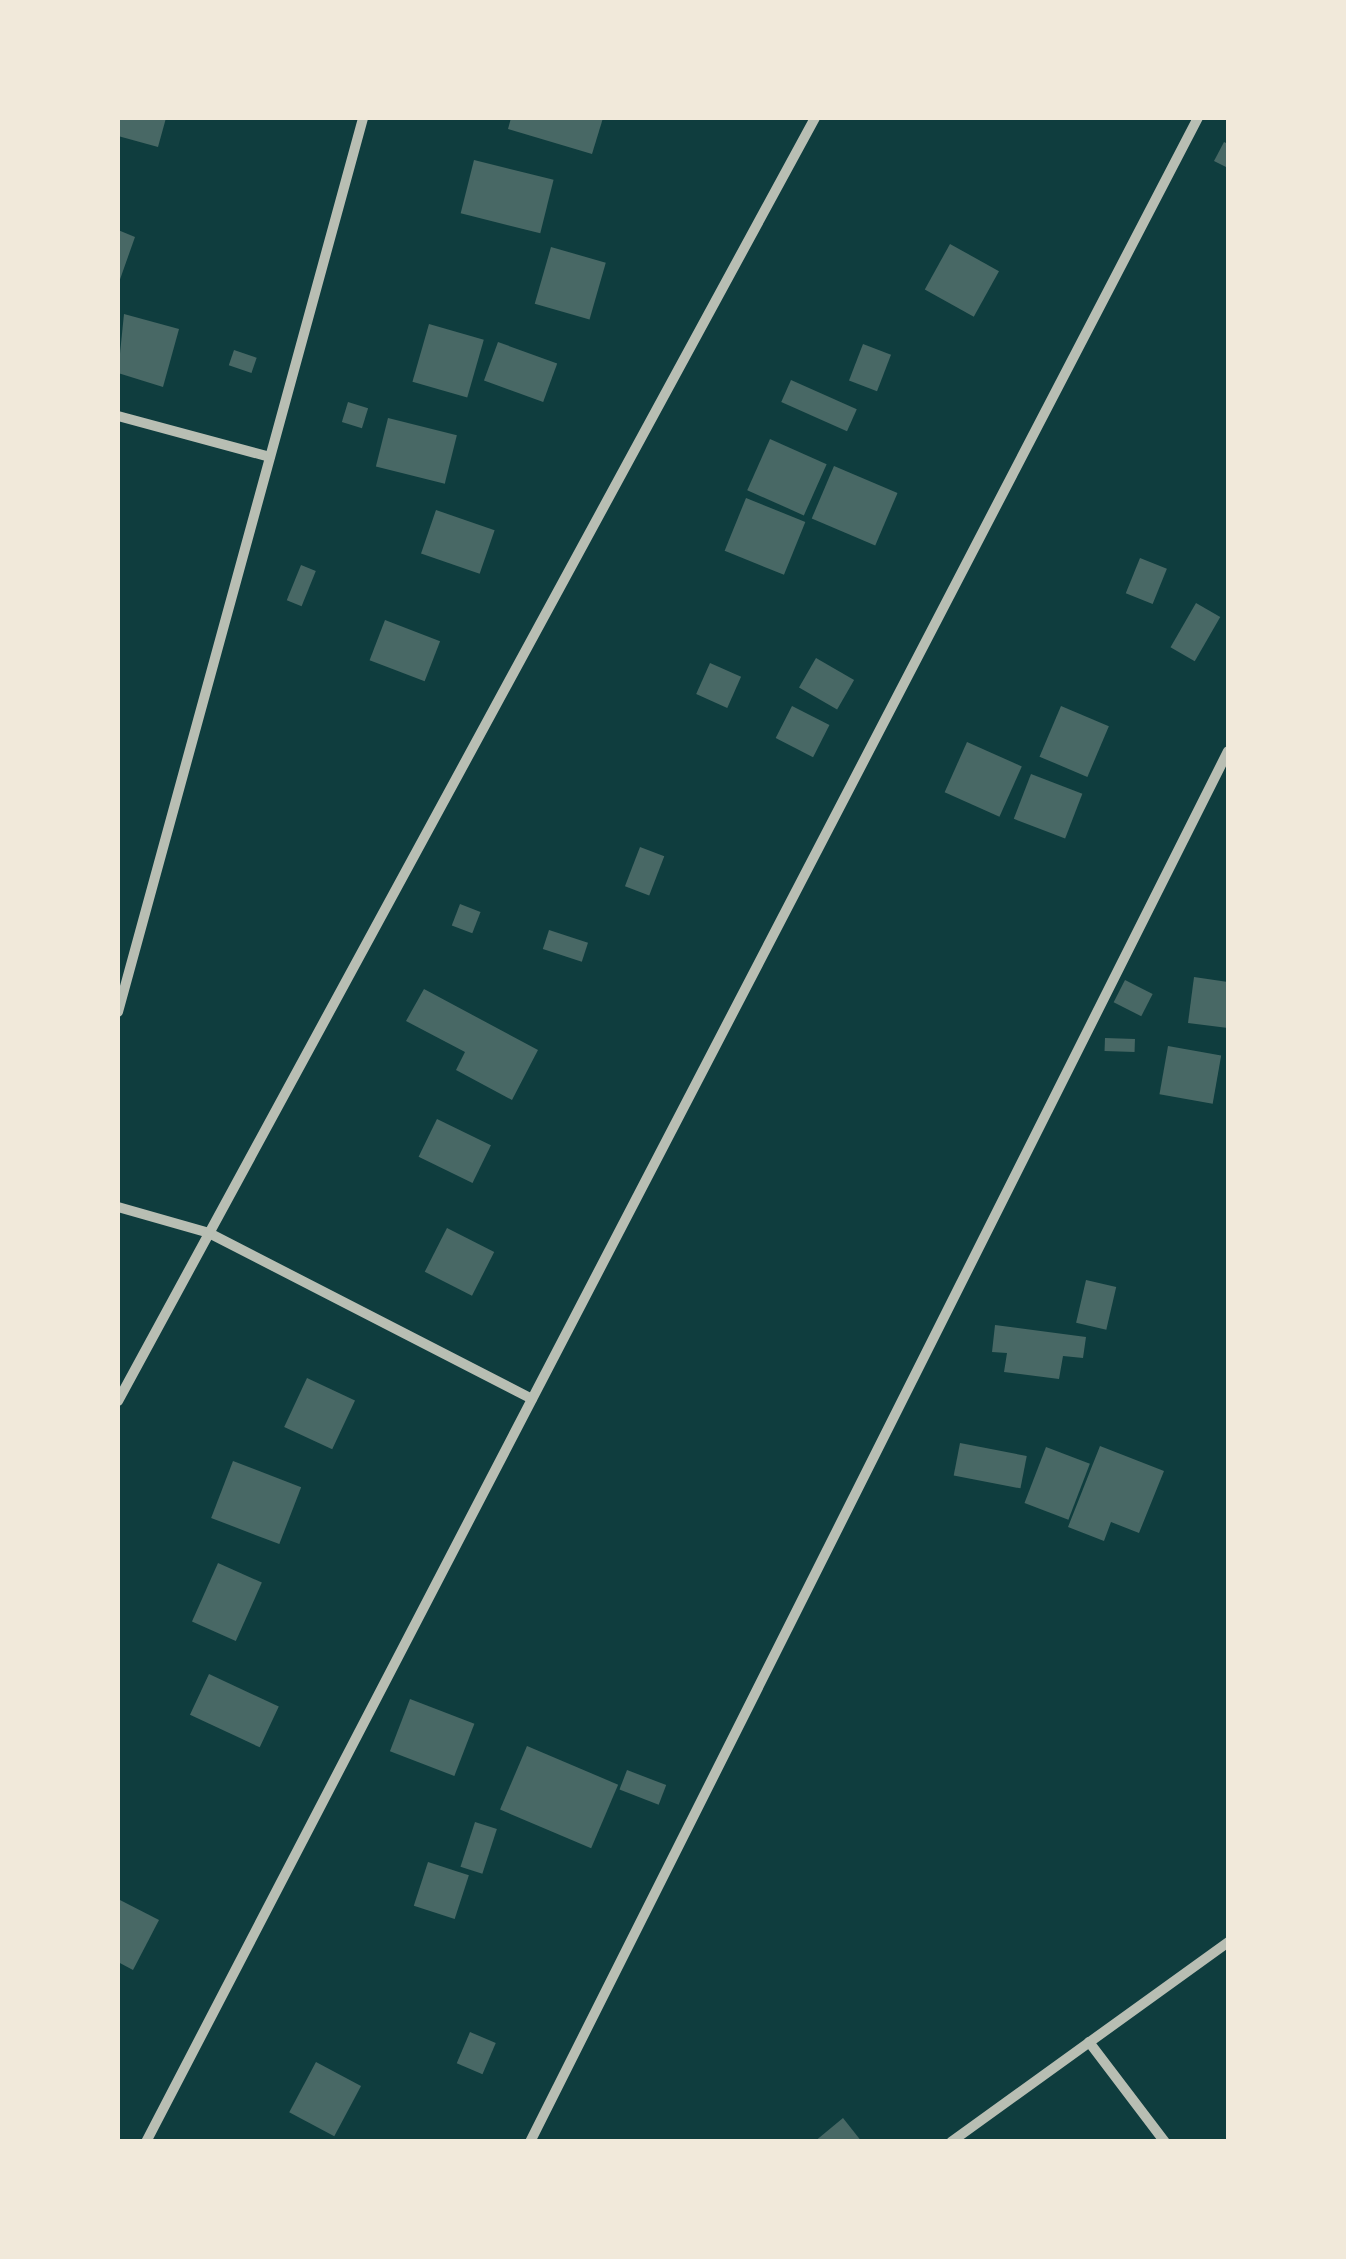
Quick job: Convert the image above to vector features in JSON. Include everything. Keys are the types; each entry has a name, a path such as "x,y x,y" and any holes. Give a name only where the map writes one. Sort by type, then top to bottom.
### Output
{"street":[{"path":"118,1012 363,118"},
{"path":"118,1401 815,118"},
{"path":"146,2142 1198,118"},
{"path":"118,416 270,457"},
{"path":"530,2142 1228,751"},
{"path":"118,1206 209,1233 532,1399"},
{"path":"951,2142 1228,1942"},
{"path":"1089,2042 1165,2142"}],"building":[{"path":"118,118 166,118 158,147 118,136"},
{"path":"511,118 603,118 592,154 508,129"},
{"path":"1224,142 1228,144 1228,168 1214,161"},
{"path":"474,160 554,180 540,233 461,213"},
{"path":"118,230 135,237 118,285"},
{"path":"950,244 999,271 974,317 925,289"},
{"path":"551,247 606,263 590,319 535,304"},
{"path":"124,314 179,329 163,387 118,373"},
{"path":"429,324 484,340 467,397 412,382"},
{"path":"498,342 557,364 543,402 484,381"},
{"path":"863,344 891,355 877,391 849,380"},
{"path":"234,350 257,358 251,373 229,365"},
{"path":"791,380 857,409 847,431 781,402"},
{"path":"348,402 368,408 362,428 342,422"},
{"path":"388,418 457,435 445,484 376,467"},
{"path":"770,439 827,464 804,515 747,490"},
{"path":"834,466 898,493 875,545 812,518"},
{"path":"746,498 805,522 784,575 725,551"},
{"path":"436,510 495,530 480,574 421,553"},
{"path":"1140,558 1167,569 1153,604 1126,593"},
{"path":"301,565 316,571 302,606 287,600"},
{"path":"1196,603 1220,617 1195,661 1170,647"},
{"path":"385,620 440,641 425,681 370,660"},
{"path":"816,658 854,680 837,709 799,687"},
{"path":"710,663 741,677 727,708 696,694"},
{"path":"792,706 829,725 813,757 776,738"},
{"path":"1061,706 1109,726 1087,777 1040,757"},
{"path":"967,742 1022,766 999,817 945,792"},
{"path":"1031,774 1082,794 1065,839 1014,819"},
{"path":"640,847 664,856 649,896 625,886"},
{"path":"460,904 481,912 472,933 452,925"},
{"path":"549,930 588,943 582,962 543,949"},
{"path":"1194,977 1228,982 1228,1028 1188,1023"},
{"path":"1125,980 1153,994 1141,1016 1114,1002"},
{"path":"424,989 538,1050 512,1100 456,1070 465,1052 406,1021"},
{"path":"1105,1038 1135,1039 1135,1052 1105,1051"},
{"path":"1168,1046 1221,1055 1213,1104 1159,1094"},
{"path":"437,1119 491,1145 473,1183 419,1157"},
{"path":"447,1228 494,1252 472,1296 425,1272"},
{"path":"1086,1280 1116,1287 1106,1330 1076,1323"},
{"path":"995,1325 1086,1337 1083,1358 1063,1356 1059,1379 1004,1372 1007,1353 992,1352"},
{"path":"307,1378 355,1400 332,1449 284,1427"},
{"path":"960,1443 1027,1456 1020,1488 954,1475"},
{"path":"1100,1446 1164,1471 1139,1533 1111,1522 1104,1541 1068,1527"},
{"path":"1046,1447 1090,1464 1068,1520 1024,1503"},
{"path":"233,1461 301,1487 279,1544 211,1518"},
{"path":"218,1563 262,1583 236,1641 192,1621"},
{"path":"209,1674 279,1707 260,1747 190,1715"},
{"path":"410,1699 474,1724 454,1776 390,1751"},
{"path":"527,1746 618,1785 591,1848 500,1810"},
{"path":"627,1770 666,1785 659,1805 619,1790"},
{"path":"475,1822 497,1829 482,1874 460,1867"},
{"path":"428,1862 469,1875 455,1919 414,1906"},
{"path":"118,1899 159,1920 133,1970 118,1962"},
{"path":"470,2032 496,2043 482,2074 457,2063"},
{"path":"316,2062 361,2086 334,2136 289,2112"},
{"path":"843,2118 862,2142 814,2142"}]}
